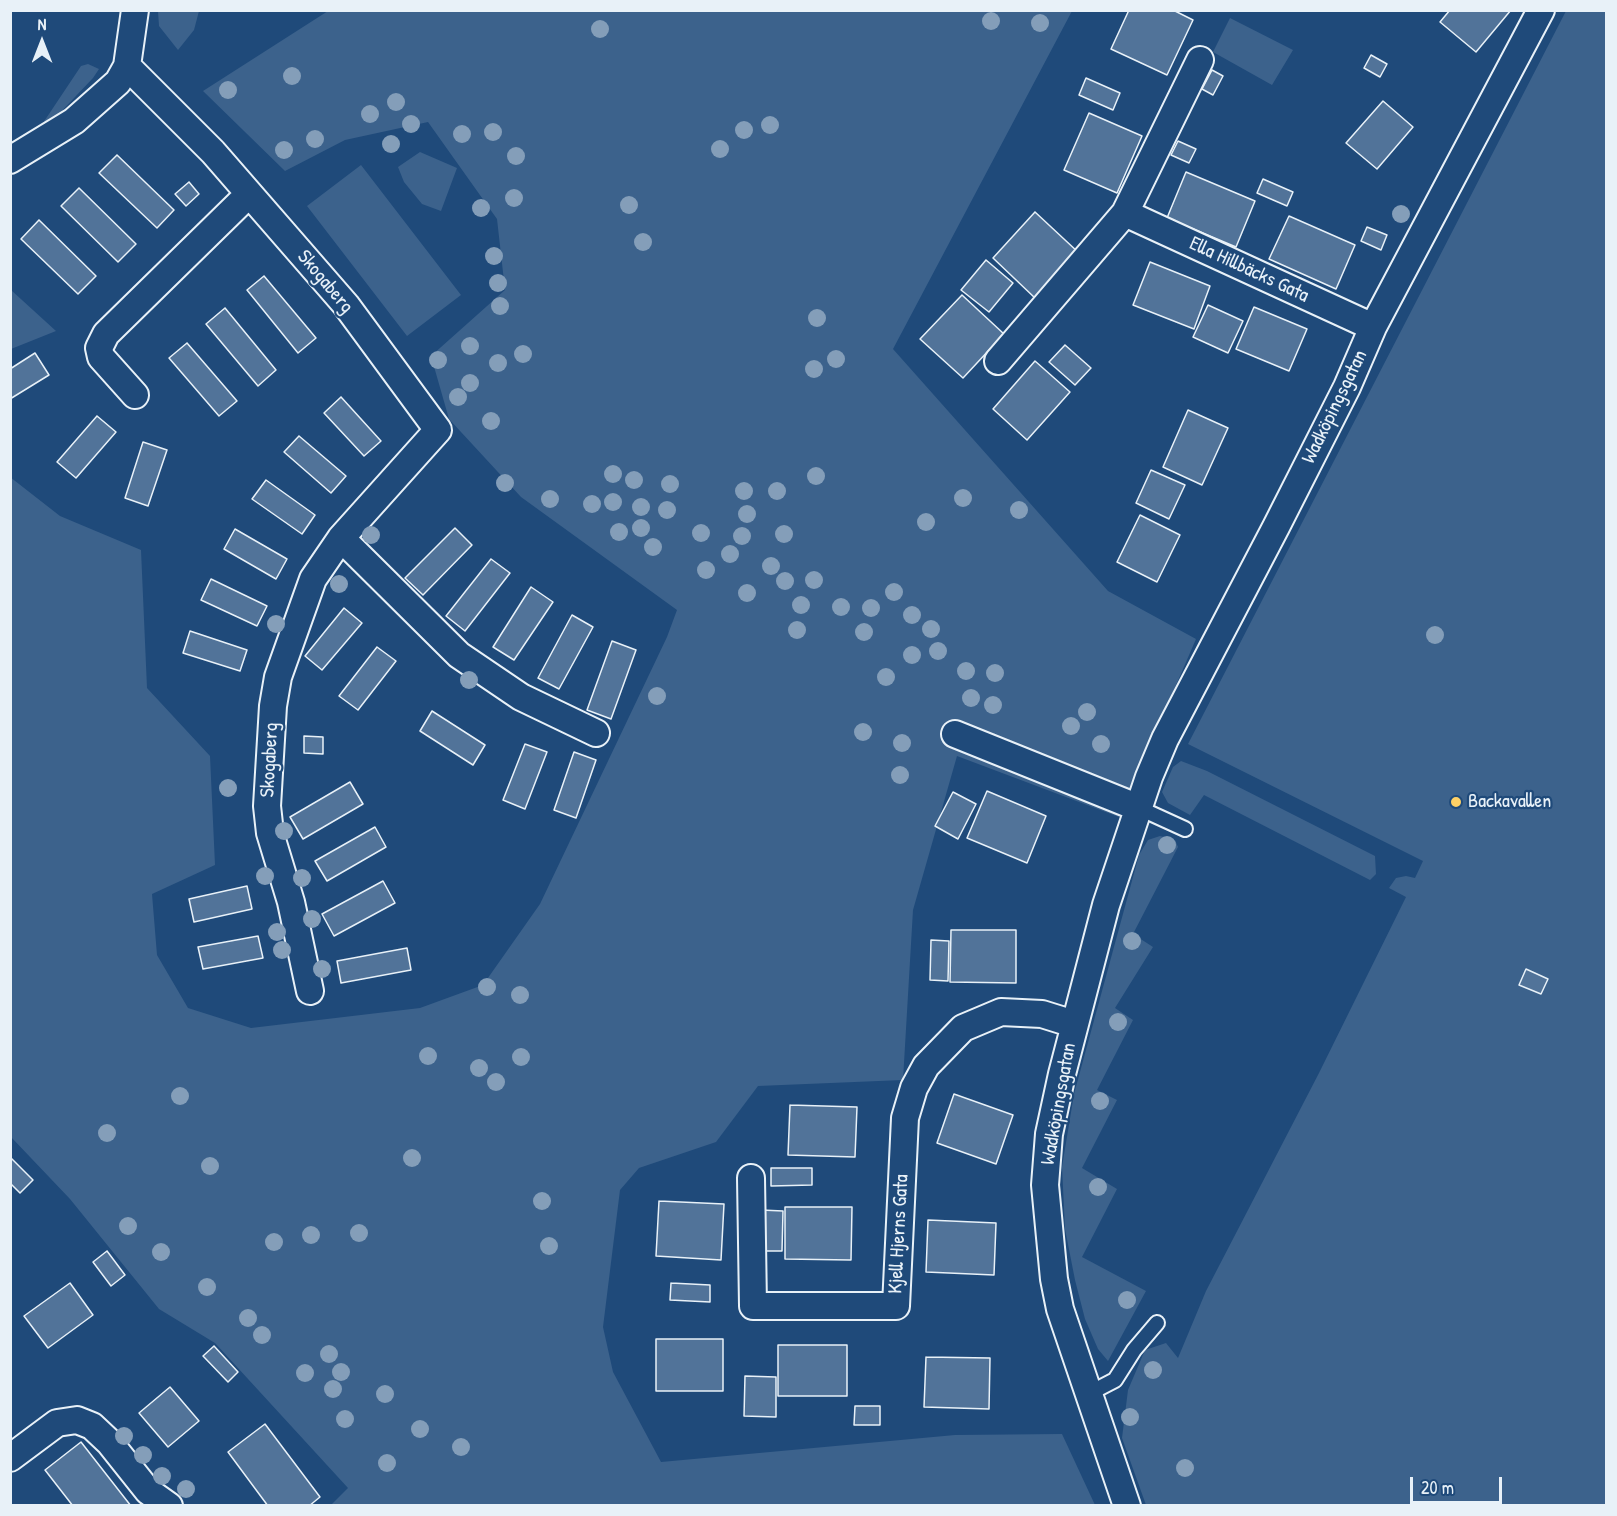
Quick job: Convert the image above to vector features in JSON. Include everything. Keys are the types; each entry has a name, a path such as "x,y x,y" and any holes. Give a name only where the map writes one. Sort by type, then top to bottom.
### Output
{"street":[{"path":"10,160 74,121 118,82 127,66 135,10"},
{"name":"Wadköpingsgatan","path":"1127,1506 1060,1309 1054,1279 1045,1185 1049,1134 1074,1024 1106,905 1138,808 1165,739 1352,377 1373,327 1541,10"},
{"path":"998,362 1125,213 1200,60"},
{"name":"Skogaberg","path":"127,66 160,97 249,194 346,305 438,430 341,538 312,579 278,677 273,706 267,806 270,834 291,902 310,991"},
{"path":"135,395 101,357 99,348 106,334 249,194"},
{"name":"Ella Hillbäcks Gata","path":"1125,213 1373,327"},
{"path":"341,538 459,655 521,697 596,733"},
{"path":"955,734 1138,808"},
{"name":"Kjell Hjerns Gata","path":"751,1178 753,1305 896,1305 905,1118 914,1088 926,1066 963,1028 1001,1012 1042,1014 1074,1024"},
{"path":"10,1458 57,1423 76,1420 92,1426 109,1442 148,1491 169,1506"}],"lane":[{"path":"1138,808 1185,829"},
{"path":"1088,1394 1115,1380 1134,1350 1157,1323"}],"shaded area":[{"path":"158,11 199,11 194,30 178,50 159,26"},
{"path":"328,11 1072,11 893,349 1108,591 1196,639 1119,817 957,756 913,910 903,1080 758,1086 716,1142 639,1168 620,1190 603,1327 613,1372 661,1462 955,1435 1062,1434 1095,1505 331,1505 348,1488 215,1343 159,1309 70,1199 11,1137 10,477 60,516 141,550 147,688 210,756 215,865 152,894 157,955 188,1008 251,1028 420,1008 483,985 540,904 667,637 677,610 521,497 449,419 431,356 505,290 497,219 428,122 345,140 285,171 203,91"},
{"name":"Backavallen","path":"1566,11 1606,11 1606,1505 1146,1505 1122,1438 1128,1390 1145,1350 1166,1343 1178,1358 1206,1291 1319,1073 1406,897 1389,888 1396,878 1406,876 1415,878 1423,861 1188,744"},
{"path":"1230,18 1293,50 1272,85 1213,52"},
{"path":"88,64 99,69 93,78 57,116 43,123 81,66"},
{"path":"420,152 457,168 441,211 422,204 404,182 398,167"},
{"path":"361,165 461,295 407,336 307,206"},
{"path":"11,290 56,331 11,349"},
{"path":"1181,761 1207,771 1375,856 1376,874 1370,880 1204,795 1190,815 1168,803 1162,792 1173,767"},
{"path":"1160,836 1175,840 1178,847 1133,934 1153,947 1115,1008 1133,1020 1097,1090 1117,1100 1082,1168 1117,1189 1082,1257 1146,1291 1108,1361 1098,1349 1085,1319 1075,1280 1065,1229 1062,1167 1074,1094 1139,855 1148,840"}],"building":[{"path":"1129,10 1173,10 1193,20 1167,75 1111,49"},
{"path":"1450,10 1511,10 1476,52 1440,22"},
{"path":"1371,55 1387,64 1380,77 1364,68"},
{"path":"1212,70 1223,76 1213,95 1202,89"},
{"path":"1086,78 1120,93 1113,110 1079,95"},
{"path":"1383,101 1413,127 1377,169 1346,143"},
{"path":"1089,113 1142,136 1117,193 1064,170"},
{"path":"1178,141 1196,149 1189,163 1171,155"},
{"path":"117,155 174,210 157,228 99,173"},
{"path":"1186,172 1255,201 1236,247 1167,218"},
{"path":"1263,179 1293,192 1287,206 1257,193"},
{"path":"189,182 199,194 186,206 175,194"},
{"path":"79,188 136,244 118,262 61,206"},
{"path":"1035,212 1079,253 1036,299 993,258"},
{"path":"1289,216 1355,245 1336,289 1269,259"},
{"path":"39,220 96,276 78,294 21,239"},
{"path":"1367,227 1387,235 1381,250 1361,241"},
{"path":"986,260 1013,283 989,312 961,290"},
{"path":"1150,262 1210,286 1194,329 1133,305"},
{"path":"264,276 316,338 298,353 247,290"},
{"path":"962,295 1004,334 963,378 920,339"},
{"path":"1208,305 1243,321 1228,353 1193,337"},
{"path":"1254,307 1307,329 1289,371 1236,349"},
{"path":"225,308 276,370 258,386 206,324"},
{"path":"187,343 237,401 219,416 169,358"},
{"path":"1065,345 1091,368 1075,385 1049,362"},
{"path":"35,353 49,375 10,399 10,369"},
{"path":"1035,361 1070,392 1027,440 993,409"},
{"path":"341,397 381,441 364,456 324,413"},
{"path":"1188,410 1228,428 1202,485 1163,467"},
{"path":"97,416 116,432 76,478 57,462"},
{"path":"299,436 346,476 331,493 284,452"},
{"path":"143,442 167,450 148,506 125,498"},
{"path":"1151,470 1185,485 1169,519 1136,503"},
{"path":"266,480 315,515 302,534 252,499"},
{"path":"1140,515 1180,535 1157,582 1117,562"},
{"path":"455,528 472,545 423,595 405,578"},
{"path":"235,529 287,559 276,579 224,549"},
{"path":"491,559 510,573 465,631 446,616"},
{"path":"211,579 267,606 257,626 201,600"},
{"path":"531,587 553,602 514,660 493,647"},
{"path":"344,608 362,623 322,670 305,656"},
{"path":"572,615 593,627 559,689 538,678"},
{"path":"190,631 247,650 240,671 183,653"},
{"path":"612,641 636,650 611,719 587,710"},
{"path":"377,647 396,661 358,710 339,696"},
{"path":"432,711 485,745 473,765 420,731"},
{"path":"304,736 323,737 323,754 304,753"},
{"path":"525,744 547,752 525,809 503,800"},
{"path":"574,752 596,760 576,818 554,810"},
{"path":"350,782 363,804 303,839 290,817"},
{"path":"987,791 1046,816 1027,863 967,838"},
{"path":"953,792 976,804 958,839 935,826"},
{"path":"375,827 386,847 327,881 315,861"},
{"path":"383,881 395,903 334,936 322,914"},
{"path":"247,886 252,909 194,922 189,899"},
{"path":"951,930 1016,930 1016,983 950,982"},
{"path":"258,936 263,958 203,969 198,947"},
{"path":"931,940 949,941 948,981 930,980"},
{"path":"407,948 411,970 341,983 337,961"},
{"path":"1526,969 1548,979 1541,994 1519,985"},
{"path":"954,1094 1013,1115 996,1164 937,1143"},
{"path":"790,1105 857,1107 855,1157 788,1155"},
{"path":"10,1157 33,1180 20,1193 10,1183"},
{"path":"771,1168 812,1168 812,1185 771,1186"},
{"path":"659,1201 724,1204 721,1260 656,1256"},
{"path":"785,1207 852,1207 851,1260 785,1259"},
{"path":"761,1210 783,1211 782,1251 760,1251"},
{"path":"928,1220 996,1223 994,1275 926,1272"},
{"path":"107,1251 125,1275 111,1286 93,1262"},
{"path":"70,1283 93,1315 48,1348 24,1316"},
{"path":"671,1283 710,1285 710,1302 670,1300"},
{"path":"656,1339 723,1339 723,1391 656,1391"},
{"path":"778,1345 847,1345 847,1396 778,1396"},
{"path":"214,1346 238,1372 228,1382 203,1356"},
{"path":"926,1357 990,1358 989,1409 924,1407"},
{"path":"745,1376 776,1377 776,1417 744,1416"},
{"path":"170,1387 199,1421 168,1447 139,1413"},
{"path":"855,1406 880,1406 880,1425 854,1425"},
{"path":"265,1424 320,1497 309,1506 268,1506 228,1452"},
{"path":"81,1442 131,1506 73,1506 45,1470"}],"place":[{"name":"Backavallen","path":"1456,802"}]}
